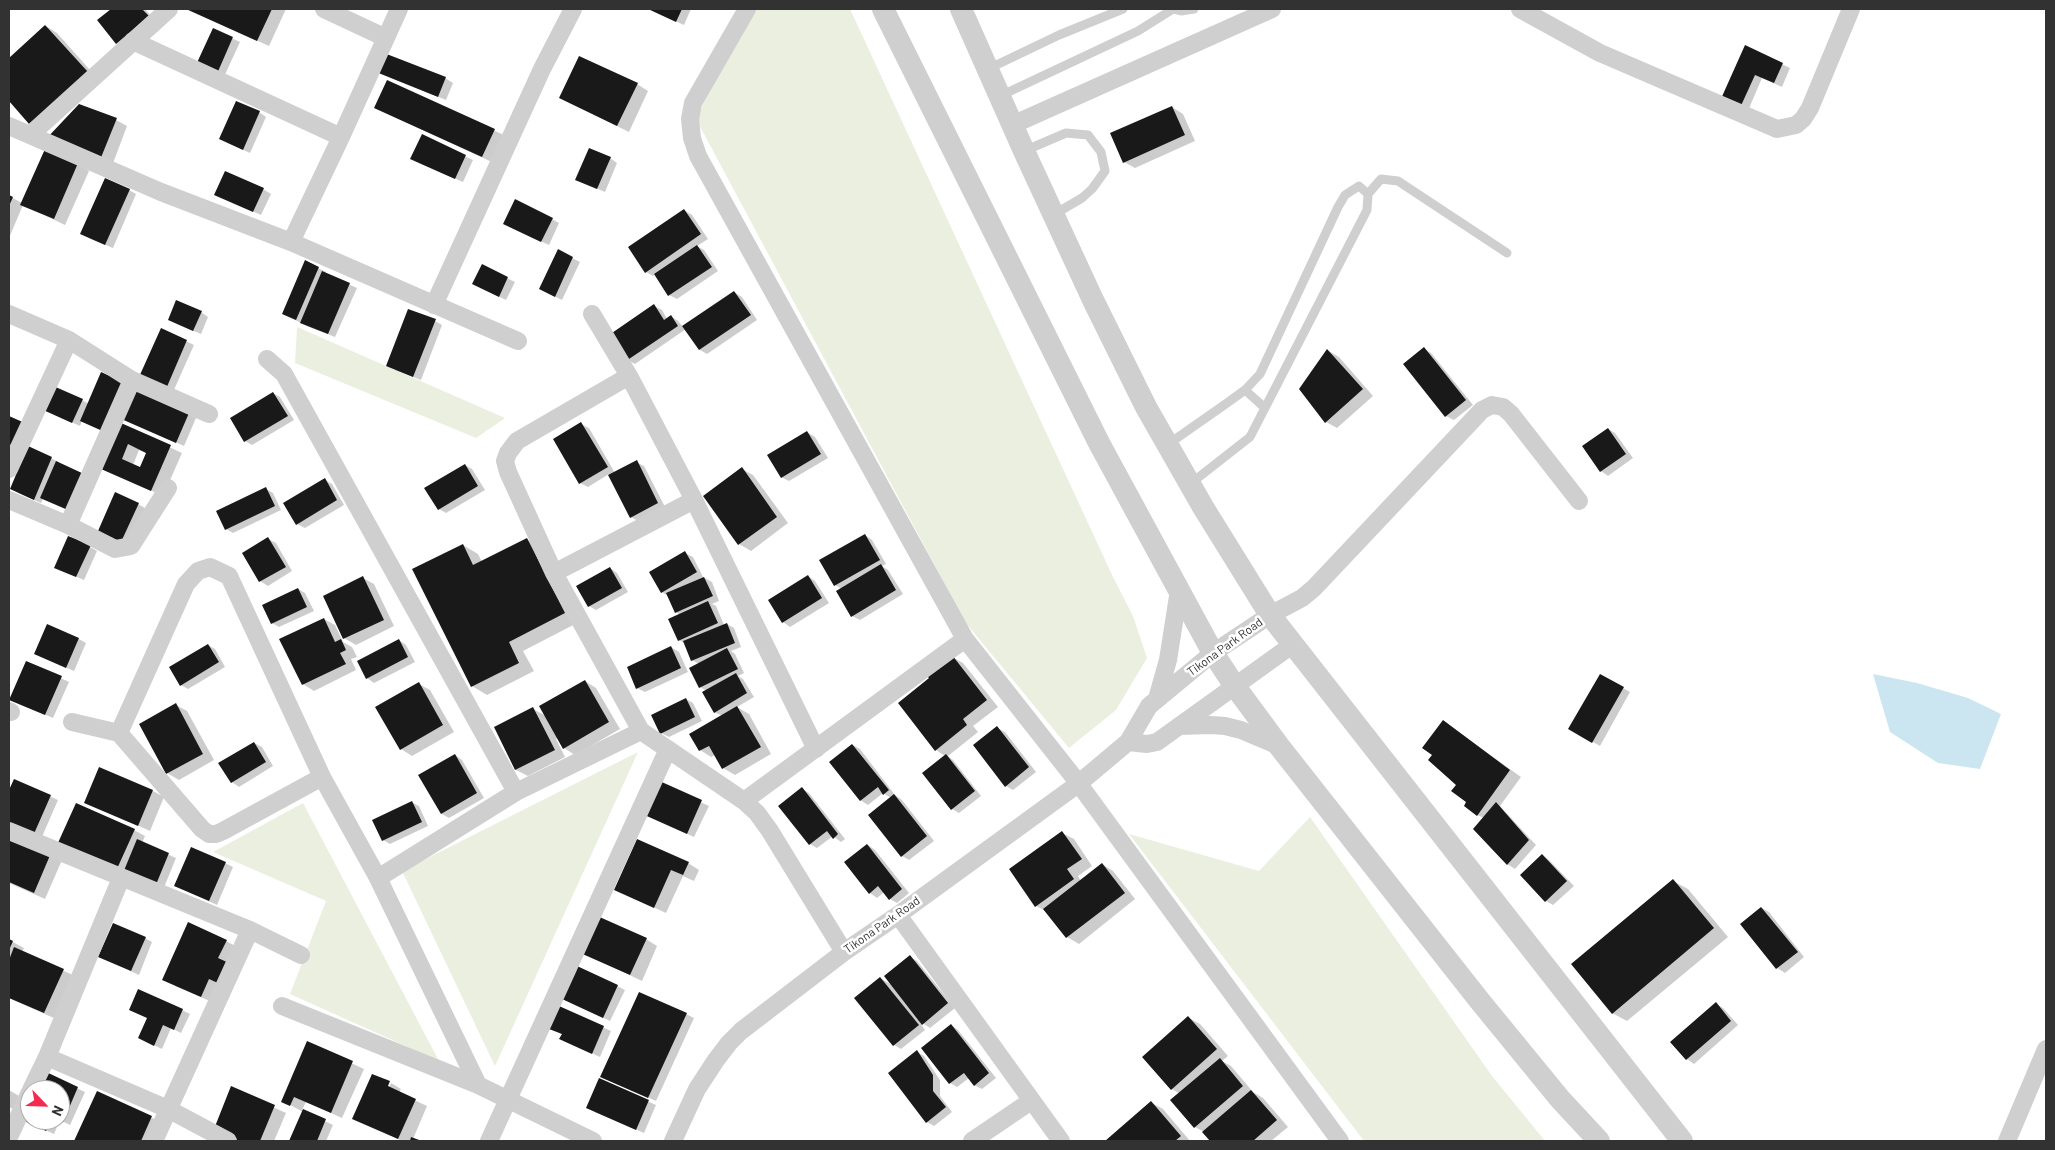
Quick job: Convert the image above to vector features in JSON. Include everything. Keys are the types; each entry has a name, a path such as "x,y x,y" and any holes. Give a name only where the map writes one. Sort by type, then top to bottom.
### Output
{"street":[{"path":"30,135 169,9"},
{"path":"324,9 386,38"},
{"path":"291,242 399,9"},
{"path":"434,305 542,69 573,9"},
{"path":"747,9 693,103 690,118 692,138 698,156 965,639 1078,784 1340,1141"},
{"path":"883,9 1099,443 1213,653 1279,746 1479,1000 1560,1099 1599,1141"},
{"path":"961,9 1012,126 1097,309 1146,407 1190,484 1270,615 1682,1141"},
{"path":"1012,126 1272,9"},
{"path":"1520,9 1600,53 1776,129 1796,125 1810,108 1851,9"},
{"path":"133,41 341,137"},
{"path":"9,126 161,192 291,242 518,341"},
{"path":"9,314 69,340 132,380 209,414"},
{"path":"592,314 629,376 694,500 816,749"},
{"path":"9,469 69,340"},
{"path":"267,359 284,374 516,792"},
{"path":"629,376 517,441 508,453 506,461 508,472 554,573 641,731 744,800 770,831 844,952"},
{"path":"68,525 132,380"},
{"name":"Tikona Park Road","path":"673,1141 697,1089 729,1043 741,1031 844,952 1078,784 1128,742 1144,712 1213,653 1270,615 1302,598 1321,582 1482,410 1492,406 1503,406 1579,501"},
{"path":"9,500 68,525 115,550 132,546 168,488"},
{"path":"554,573 694,500"},
{"path":"119,733 186,584 198,571 210,567 229,576 322,777 378,878 478,1085"},
{"name":"Tikona Park Road","path":"1157,700 1168,660 1179,590"},
{"path":"744,800 965,639"},
{"path":"1128,742 1147,744 1157,742 1292,645"},
{"path":"72,722 119,733 202,829 209,834 223,831 322,777"},
{"path":"1179,726 1211,724 1225,726 1241,730 1279,746"},
{"path":"378,878 516,792 641,731"},
{"path":"489,1141 668,749"},
{"path":"9,831 250,930 300,955"},
{"path":"36,1080 47,1057 121,878"},
{"path":"898,915 1061,1141"},
{"path":"154,1141 250,930"},
{"path":"282,1006 478,1085 593,1141"},
{"path":"2007,1141 2046,1049"},
{"path":"47,1057 168,1109 228,1141"},
{"path":"972,1141 1031,1101"},
{"path":"9,1137 20,1113"}],"lane":[{"path":"988,70 1059,35 1123,9"},
{"path":"1000,96 1138,31 1173,9 1182,11 1194,9"},
{"path":"1024,151 1066,133 1088,136 1101,152 1105,171 1092,189 1082,198 1053,214"},
{"path":"1190,484 1250,437 1366,210 1368,194 1381,179 1398,182 1507,254"},
{"path":"1167,445 1245,390 1260,374 1345,195 1359,186 1368,194"},
{"path":"1245,390 1265,408"}],"shaded area":[{"path":"749,9 850,9 1113,577 1133,616 1147,658 1116,710 1069,748 965,622 696,119"},
{"path":"297,327 505,418 476,438 295,363"},
{"path":"638,752 495,1066 402,871"},
{"path":"303,803 439,1061 290,994 326,901 213,852"},
{"path":"1310,817 1492,1076 1545,1141 1364,1141 1129,834 1259,871"}],"water":[{"path":"1873,674 1917,683 1968,698 2001,714 1980,769 1938,763 1890,732"}],"building":[{"path":"111,9 142,9 149,16 116,44 97,20"},
{"path":"186,9 272,9 257,41"},
{"path":"648,9 682,9 676,22"},
{"path":"45,25 88,72 29,124 9,101 9,58"},
{"path":"213,28 233,37 216,76 195,67"},
{"path":"1745,45 1783,63 1774,83 1755,75 1739,110 1720,101"},
{"path":"384,53 446,77 438,97 376,72"},
{"path":"579,56 638,83 617,126 559,98"},
{"path":"387,80 495,129 482,157 374,108"},
{"path":"236,101 260,111 243,150 219,139"},
{"path":"79,104 117,118 100,160 46,139"},
{"path":"1172,106 1185,135 1123,163 1110,133"},
{"path":"422,134 466,155 455,179 410,159"},
{"path":"589,148 611,157 597,189 575,180"},
{"path":"45,149 78,163 54,219 20,205"},
{"path":"225,171 264,188 253,212 214,195"},
{"path":"105,178 130,189 105,245 80,234"},
{"path":"9,195 13,197 9,206"},
{"path":"515,199 553,218 541,242 503,224"},
{"path":"684,209 701,234 645,273 628,247"},
{"path":"697,245 712,267 668,296 654,274"},
{"path":"558,249 573,257 555,297 539,289"},
{"path":"305,260 319,267 296,320 282,314"},
{"path":"482,264 508,277 499,297 472,284"},
{"path":"322,271 350,283 328,334 300,323"},
{"path":"734,291 751,315 699,350 682,326"},
{"path":"176,300 202,311 193,331 168,320"},
{"path":"654,304 664,320 671,315 678,326 626,361 609,335"},
{"path":"408,309 436,319 413,377 386,366"},
{"path":"161,328 187,340 166,389 139,377"},
{"path":"1424,347 1466,400 1445,417 1403,364"},
{"path":"1327,349 1363,389 1325,423 1299,389"},
{"path":"101,372 128,384 107,433 80,421"},
{"path":"51,385 83,399 72,423 41,409"},
{"path":"132,388 189,413 176,443 119,418"},
{"path":"273,392 288,416 244,442 230,418"},
{"path":"9,416 27,424 16,448 9,444"},
{"path":"581,422 608,467 579,484 553,439"},
{"path":"121,423 171,445 151,491 101,469","holes":["128,444 146,453 140,467 122,459"]},
{"path":"1608,428 1626,454 1600,472 1582,446"},
{"path":"807,431 821,454 781,478 767,455"},
{"path":"28,446 52,457 34,500 10,489"},
{"path":"637,460 658,503 630,518 608,475"},
{"path":"56,461 84,474 68,510 40,498"},
{"path":"465,464 478,486 438,510 424,488"},
{"path":"742,467 777,517 738,545 703,496"},
{"path":"325,478 337,500 296,525 283,503"},
{"path":"266,487 275,506 225,530 216,511"},
{"path":"115,492 139,503 121,542 98,531"},
{"path":"865,534 880,560 834,586 819,560"},
{"path":"68,536 91,545 76,577 54,568"},
{"path":"268,537 286,567 259,582 242,553"},
{"path":"527,538 565,613 509,642 519,663 471,687 412,569 463,544 473,565"},
{"path":"685,551 697,572 661,593 649,572"},
{"path":"881,564 896,590 851,617 836,591"},
{"path":"610,567 622,588 588,607 576,586"},
{"path":"808,575 822,598 782,623 768,600"},
{"path":"363,576 384,620 343,639 323,596"},
{"path":"704,577 713,596 675,613 666,593"},
{"path":"298,588 307,607 271,624 262,605"},
{"path":"708,601 718,623 678,641 668,619"},
{"path":"324,618 335,642 341,639 346,650 340,653 346,664 302,685 279,639"},
{"path":"727,623 735,643 691,661 683,641"},
{"path":"47,624 79,638 66,668 34,654"},
{"path":"399,639 408,657 366,679 357,661"},
{"path":"208,644 219,662 180,686 169,667"},
{"path":"671,646 681,668 636,689 627,667"},
{"path":"727,648 738,669 699,688 689,668"},
{"path":"952,655 987,700 963,719 967,725 935,751 898,703 929,678 926,675"},
{"path":"26,661 62,676 45,715 9,700"},
{"path":"736,673 747,693 714,713 702,692"},
{"path":"1600,674 1624,687 1592,743 1568,729"},
{"path":"585,680 609,722 563,749 539,706"},
{"path":"419,682 443,725 400,750 375,707"},
{"path":"686,698 695,717 660,734 651,715"},
{"path":"176,703 203,754 166,774 139,724"},
{"path":"737,706 761,747 722,769 709,746 699,751 689,734"},
{"path":"533,707 555,750 515,770 494,727"},
{"path":"1443,720 1510,770 1477,816 1464,806 1466,802 1451,791 1456,785 1428,760 1432,755 1422,748"},
{"path":"997,726 1029,767 1005,787 973,745"},
{"path":"254,742 266,762 231,783 218,763"},
{"path":"852,744 889,790 883,795 878,787 860,801 829,762"},
{"path":"455,754 477,793 441,814 418,775"},
{"path":"946,754 975,791 951,810 922,773"},
{"path":"99,767 153,790 138,826 84,803"},
{"path":"14,779 51,795 33,836 9,825 9,790"},
{"path":"655,779 702,800 687,834 640,813"},
{"path":"802,787 838,834 833,839 827,831 809,845 778,806"},
{"path":"894,794 927,836 901,857 868,815"},
{"path":"412,801 422,822 382,841 372,820"},
{"path":"1496,802 1529,840 1507,865 1473,829"},
{"path":"76,803 135,829 116,871 57,845"},
{"path":"1062,831 1082,859 1067,869 1074,879 1035,907 1009,869"},
{"path":"9,834 51,853 34,893 9,882"},
{"path":"137,839 169,853 155,887 123,873"},
{"path":"637,839 689,862 683,875 671,870 654,908 614,890"},
{"path":"867,844 902,889 889,900 878,886 869,894 844,862"},
{"path":"191,847 226,862 209,901 174,886"},
{"path":"1542,854 1567,881 1545,902 1520,875"},
{"path":"1102,863 1125,893 1066,938 1043,909"},
{"path":"1673,879 1714,928 1612,1014 1571,964"},
{"path":"1761,907 1798,952 1776,969 1740,924"},
{"path":"595,915 647,938 630,975 578,952"},
{"path":"188,922 227,940 218,958 229,963 220,984 209,979 201,997 162,980"},
{"path":"113,923 146,937 131,971 98,957"},
{"path":"9,939 13,941 9,950"},
{"path":"14,947 64,969 44,1013 9,998 9,960"},
{"path":"910,955 948,1003 922,1025 884,976"},
{"path":"577,966 618,985 603,1018 562,999"},
{"path":"880,977 919,1025 893,1046 854,998"},
{"path":"138,989 183,1009 174,1030 163,1025 154,1046 138,1038 147,1018 129,1010"},
{"path":"639,992 687,1013 648,1098 600,1077"},
{"path":"1716,1002 1731,1021 1686,1060 1670,1042"},
{"path":"559,1006 604,1026 592,1054 559,1039 562,1034 549,1029"},
{"path":"1188,1016 1217,1049 1171,1090 1142,1057"},
{"path":"951,1024 989,1073 974,1086 964,1073 949,1084 921,1048"},
{"path":"307,1041 353,1061 331,1113 294,1097 290,1106 281,1102"},
{"path":"917,1050 933,1075 933,1091 946,1107 926,1123 888,1073"},
{"path":"1220,1058 1243,1086 1194,1128 1170,1100"},
{"path":"42,1070 63,1080 38,1080"},
{"path":"372,1074 390,1081 388,1086 416,1099 398,1139 352,1119"},
{"path":"599,1078 649,1100 636,1130 586,1108"},
{"path":"70,1083 78,1087 70,1106"},
{"path":"231,1086 275,1105 260,1141 237,1141 214,1129"},
{"path":"1251,1090 1277,1120 1253,1141 1210,1141 1202,1132"},
{"path":"97,1091 152,1116 141,1141 74,1141"},
{"path":"1151,1101 1181,1136 1175,1141 1105,1141"},
{"path":"303,1109 326,1119 317,1141 289,1141"},
{"path":"411,1137 422,1141 410,1141"}]}
